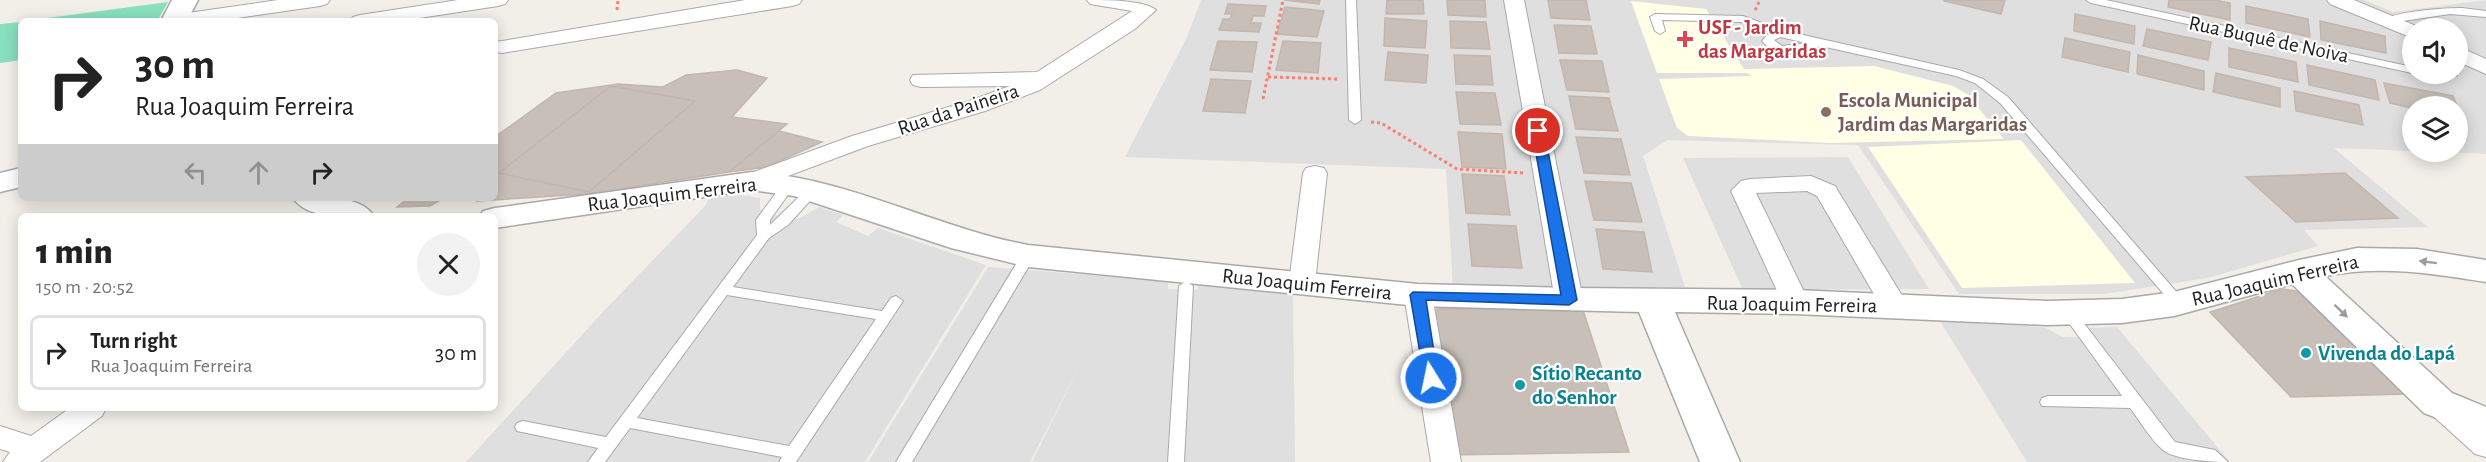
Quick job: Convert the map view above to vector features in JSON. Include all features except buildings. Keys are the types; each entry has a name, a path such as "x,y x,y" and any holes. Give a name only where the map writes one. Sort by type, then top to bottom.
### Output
{"street":[{"path":"176,18 185,0"},
{"path":"195,18 320,0"},
{"path":"380,18 498,0"},
{"path":"502,47 755,3 792,0"},
{"name":"Rua da Paineira","path":"752,181 860,141 977,106 1043,79 1145,12 1144,8 1097,0"},
{"path":"1514,0 1569,300"},
{"path":"2337,0 2402,26"},
{"path":"2468,58 2486,68"},
{"path":"921,80 1043,79"},
{"path":"1302,283 1315,173"},
{"path":"0,183 18,178"},
{"name":"Rua Joaquim Ferreira","path":"498,218 752,181 801,188 992,248 1028,256 1186,279 1302,283 1418,295 1569,300 1796,302 2068,312 2122,311 2179,303 2299,271 2357,259 2382,257 2486,271"},
{"path":"1796,302 1743,191 1750,186 1811,183 1826,191 1895,307"},
{"path":"317,201 349,213"},
{"path":"2299,271 2486,446"},
{"path":"1418,295 1446,462"},
{"path":"1653,302 1720,462"},
{"path":"2438,403 2486,423"},
{"path":"0,437 26,456 87,411"}],"lane":[{"path":"1352,0 1355,120"},
{"name":"Rua Buquê de Noiva","path":"2091,0 2402,68"},
{"path":"2389,20 2444,10 2486,14"},
{"path":"1660,31 1655,17 1743,19 1778,33 1768,41 1774,47 1786,50 1824,42 1970,77 1993,90 2179,303"},
{"path":"764,235 763,220 801,188"},
{"path":"596,462 628,422 764,235 783,222 801,188"},
{"path":"904,462 1028,256"},
{"path":"1176,462 1186,279"},
{"path":"724,290 886,316"},
{"path":"628,422 790,457 896,301"},
{"path":"2068,312 2169,446 2182,451 2210,454 2220,462"},
{"path":"2048,402 2134,402"},
{"path":"523,428 610,444"}],"path":[{"path":"1263,99 1283,0"},
{"path":"1268,77 1354,79"},
{"path":"1355,120 1381,123 1457,169 1546,175"}],"shaded area":[{"path":"1201,0 2364,0 2393,12 2486,0 2486,154 2468,153 2468,96 2402,96 2402,151 2334,148 2428,227 2304,230 2318,246 2208,278 2104,294 1959,294 1858,145 1667,140 1643,156 1685,287 1453,289 1446,169 1125,157 1187,37"},
{"name":"Escola Municipal Jardim das Margaridas","path":"1631,1 1706,9 1744,69 1874,66 1953,86 1968,95 2004,139 1831,143 1688,136 1677,128 1659,79 1751,76 1748,73 1657,73"},
{"path":"2021,140 2135,283 1962,288 1868,147"},
{"path":"1848,157 1929,289 1743,290 1683,158"},
{"path":"736,194 760,198 760,209 768,214 798,219 819,207 843,215 836,222 868,236 878,228 986,265 865,462 466,462 601,314 706,205 709,197"},
{"path":"988,267 1168,281 1168,289 1197,290 1199,283 1293,289 1295,462 1032,462 1082,361 1030,462 868,462"},
{"path":"1940,321 2044,327 2063,337 2084,337 2078,328 2117,327 2230,462 2027,462"}],"green space":[{"path":"168,2 159,18 48,18"},
{"path":"18,22 18,60 0,63 0,24"}],"place":[{"name":"USF - Jardim das Margaridas","path":"1685,39"},
{"name":"Escola Municipal Jardim das Margaridas","path":"1826,112"},
{"name":"Vivenda do Lapá","path":"2306,353"},
{"name":"Sítio Recanto do Senhor","path":"1520,385"}],"route":[{"path":"1431,378 1419,315 1418,295 1569,300 1538,131"}]}
